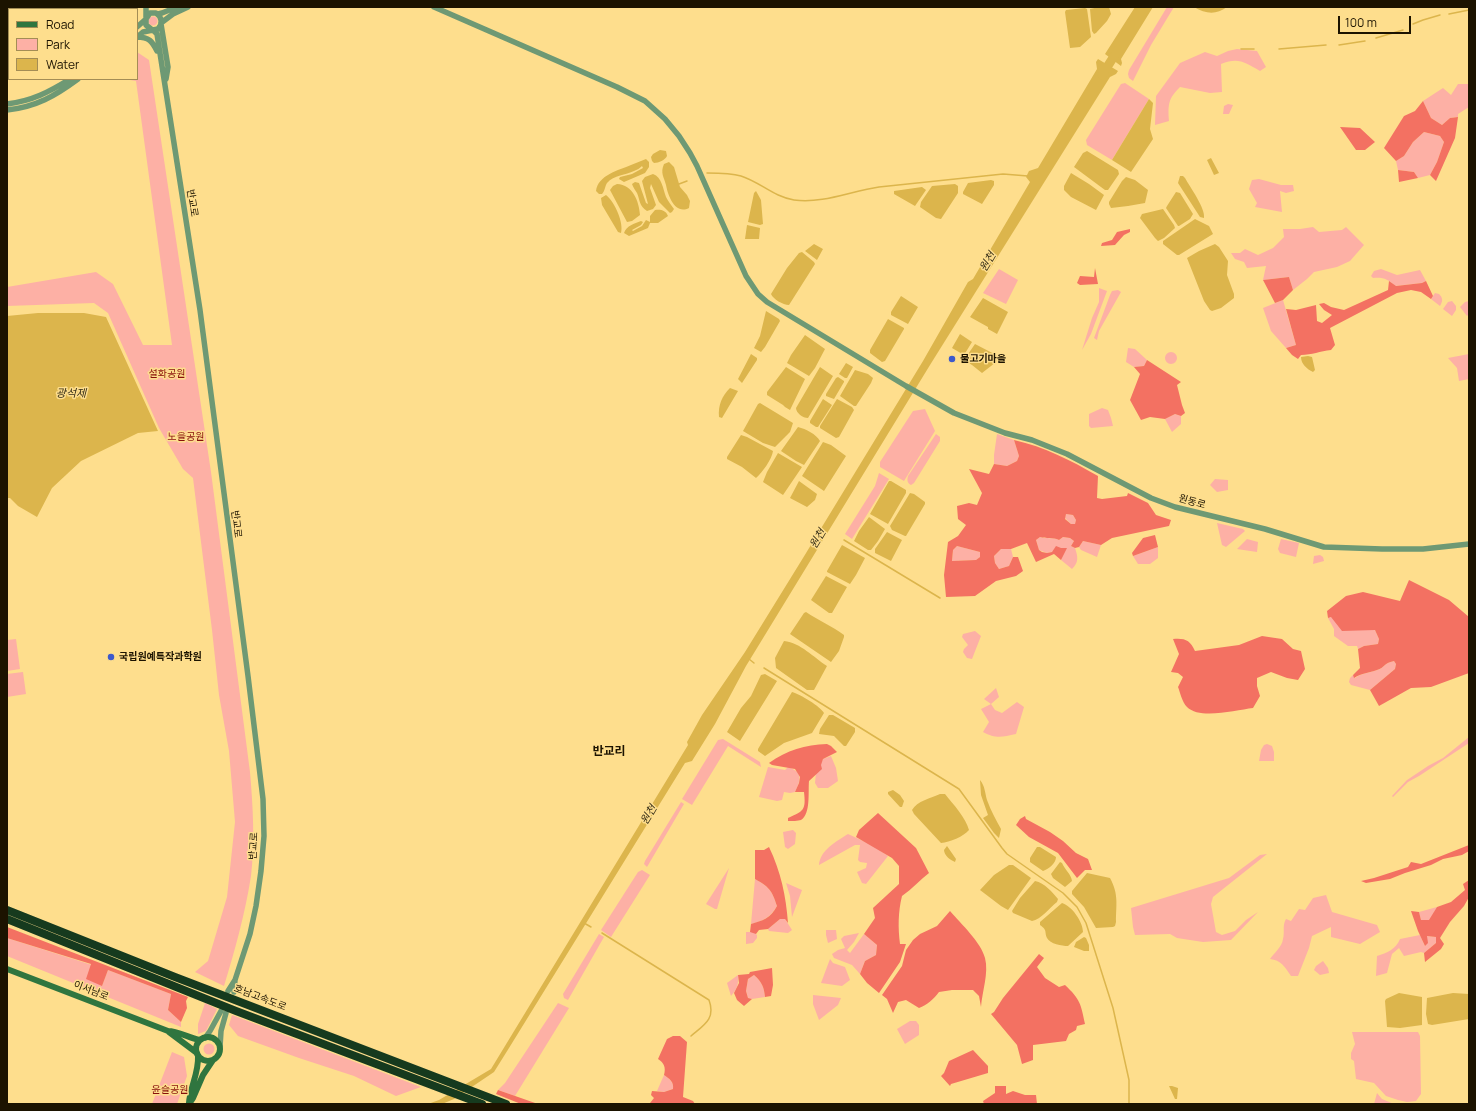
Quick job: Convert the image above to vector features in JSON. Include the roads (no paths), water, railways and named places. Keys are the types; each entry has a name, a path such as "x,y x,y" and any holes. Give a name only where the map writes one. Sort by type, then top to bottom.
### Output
{"highway":[{"name":"호남고속도로","path":"7,910 175,977 506,1104"},
{"name":"호남고속도로","path":"7,919 236,1011 482,1104"}],"main road":[{"name":"이서남로","path":"7,969 168,1031 173,1031 188,1037 202,1039"},
{"name":"이서남로","path":"168,1031 197,1055"},
{"path":"209,1037 216,1040 220,1047 218,1056 213,1060 203,1074 193,1098 188,1104 189,1096 198,1071 196,1046 202,1039 209,1037"},
{"path":"197,1055 204,1060 213,1060"}],"street":[{"path":"146,7 146,25 152,30"},
{"path":"138,26 150,13 178,7"},
{"path":"138,36 140,33 158,29 161,23 173,14 188,7"},
{"name":"원동로","path":"434,7 617,87 645,102 665,119 690,152 746,276 758,294 767,302 920,395 954,413 974,422 1032,440 1067,454 1151,498 1175,507 1266,529 1324,547 1423,549 1469,544"},
{"path":"155,11 161,18 161,23"},
{"name":"반교로","path":"161,23 168,67 166,85"},
{"name":"반교로","path":"152,30 157,34 166,85 200,318 263,798 264,836 261,871 250,934 231,991"},
{"path":"138,37 149,38 153,41 160,54"},
{"path":"7,104 32,100 70,82"},
{"path":"7,110 32,106 58,93 70,82"},
{"path":"202,1039 210,1031 223,1012 220,1047"}],"water":[{"path":"1109,7 1111,14 1107,21 1094,34 1092,31 1090,9"},
{"path":"1135,7 1153,7 1121,59 1121,66 1105,54"},
{"path":"1194,7 1227,7 1223,10 1211,13"},
{"path":"1087,9 1091,37 1080,47 1070,48 1065,12 1066,10"},
{"path":"1098,59 1118,71 1110,77 930,365 746,666 715,724 692,761 685,763 494,1072 454,1099 442,1104 428,1104 439,1100 491,1069 688,745 687,742 702,715 745,652 923,361 968,282 973,279 1030,182 1026,177 1029,171 1038,168 1097,69 1096,62"},
{"path":"1149,99 1153,103 1150,129 1153,139 1131,172 1112,160"},
{"path":"660,150 666,151 667,156 662,161 654,163 651,157"},
{"path":"1087,151 1118,170 1119,174 1108,190 1105,190 1074,167 1083,153"},
{"path":"1211,158 1219,173 1214,175 1207,160"},
{"path":"646,159 649,162 649,167 645,173 624,182 619,179 620,177 632,174 643,168 642,166 635,171 610,180 602,194 599,194 596,191 598,185 605,177 615,171"},
{"path":"669,162 674,167 680,187 690,201 689,208 680,209 676,207 670,199 662,172 664,164"},
{"path":"1071,173 1104,195 1096,210 1071,197 1064,190 1064,186"},
{"path":"653,174 660,180 666,197 674,209 670,213 659,202 651,184 650,188 656,205 653,209 647,211 644,209 632,185 635,182 639,183 646,203 648,204 642,181 645,177"},
{"path":"1180,176 1185,178 1197,198 1203,209 1204,218 1200,217 1178,183"},
{"path":"1126,177 1135,180 1148,190 1145,203 1111,208 1109,202"},
{"path":"991,180 994,181 994,185 982,204 963,194 968,183"},
{"path":"617,184 627,187 637,199 640,215 632,221 627,222 610,190"},
{"path":"955,184 958,186 958,193 941,219 936,218 920,207 921,202 932,186"},
{"path":"922,187 926,190 915,206 894,194 894,191"},
{"path":"756,191 761,200 763,224 760,225 748,222 754,193"},
{"path":"1176,192 1180,193 1193,214 1190,219 1179,226 1166,208"},
{"path":"606,195 613,202 620,218 622,229 621,233 618,232 602,205 601,198"},
{"path":"1163,209 1175,228 1164,238 1158,241 1140,218 1142,214"},
{"path":"655,210 663,210 668,216 658,223 650,223 648,228 629,236 624,233 629,226 633,224 641,221 643,222 641,225 632,230 633,231 642,226 646,220 650,222 650,216"},
{"path":"1195,219 1209,226 1213,234 1179,255 1163,244 1163,241"},
{"path":"747,225 760,228 759,239 745,239"},
{"path":"814,244 823,249 817,260 805,251"},
{"path":"1215,244 1219,247 1228,261 1227,275 1234,298 1221,308 1212,311 1204,301 1187,258"},
{"path":"802,252 815,264 789,305 784,304 776,300 771,294 787,268 799,253"},
{"path":"901,296 918,307 908,324 891,315 891,312"},
{"path":"983,298 1008,312 997,334 970,317"},
{"path":"766,311 780,321 761,352 754,348 760,336"},
{"name":"광석제","path":"38,313 84,313 106,317 158,431 138,433 81,461 52,488 37,517 18,506 10,498 7,498 7,316"},
{"path":"888,319 904,329 885,361 882,362 870,353 870,350"},
{"path":"960,334 972,342 964,355 952,348"},
{"path":"805,335 825,349 809,376 787,363"},
{"path":"975,344 1000,357 1000,359 982,373 964,360"},
{"path":"751,354 757,358 757,360 742,383 738,379"},
{"path":"1301,357 1312,357 1315,370 1313,372 1305,366 1301,360"},
{"path":"846,363 853,367 847,378 845,378 839,374"},
{"path":"786,367 805,379 790,410 767,395 767,392"},
{"path":"820,367 833,376 808,418 806,418 798,413 796,408"},
{"path":"855,370 868,374 873,378 856,406 854,406 840,396"},
{"path":"838,377 844,382 834,399 826,396 836,378"},
{"path":"730,388 738,391 722,418 719,417 720,405 725,394"},
{"path":"823,399 832,405 818,427 816,427 810,423 810,421"},
{"path":"837,399 852,407 854,410 839,437 836,438 820,428 820,426"},
{"path":"760,403 793,423 790,432 775,447 763,443 743,431"},
{"path":"798,427 810,432 820,441 804,465 781,451"},
{"path":"741,435 773,451 766,466 756,478 742,467 727,459"},
{"path":"823,442 831,445 846,456 824,491 802,476"},
{"path":"778,453 802,467 783,495 763,482"},
{"path":"799,481 817,494 815,500 807,507 790,498"},
{"path":"889,481 906,490 906,493 888,524 870,514"},
{"path":"910,493 914,494 925,502 925,504 905,536 892,530 890,526"},
{"path":"869,517 885,529 871,550 868,550 854,541"},
{"path":"887,532 902,540 891,561 875,553 875,549"},
{"path":"842,545 865,558 850,584 827,572"},
{"path":"826,576 847,587 832,613 829,613 811,600"},
{"path":"806,612 844,635 839,651 831,662 790,634"},
{"path":"784,641 796,644 827,666 814,690 807,690 776,668 775,658"},
{"path":"765,674 777,681 740,741 727,732 741,708 751,696 761,675"},
{"path":"792,692 810,701 819,707 824,713 812,733 784,743 765,756 758,751 758,749"},
{"path":"829,715 833,715 855,728 855,732 846,746 844,746 834,736 819,734 820,729"},
{"path":"980,780 984,787 990,808 1001,829 999,838 983,818 988,815 981,795"},
{"path":"893,790 900,795 904,801 902,807 900,807 888,794 888,792"},
{"path":"940,794 945,794 962,816 969,830 956,839 941,843 912,810 917,804"},
{"path":"947,846 956,859 955,862 949,859 945,854 944,850"},
{"path":"1037,847 1040,847 1056,857 1052,866 1043,871 1030,862 1030,858"},
{"path":"1060,862 1069,874 1072,881 1065,887 1053,878 1051,874"},
{"path":"1009,865 1013,865 1031,878 1008,910 980,890 994,875"},
{"path":"1087,873 1110,878 1115,890 1115,926 1096,928 1084,907 1072,894 1072,891"},
{"path":"1035,881 1045,886 1058,899 1057,902 1042,916 1032,921 1013,913 1012,911 1020,898"},
{"path":"1062,903 1070,907 1079,919 1083,928 1083,932 1068,946 1051,942 1047,938 1045,930 1040,925 1040,922"},
{"path":"1084,937 1089,945 1089,951 1084,951 1074,947 1076,942"},
{"path":"1399,993 1422,997 1422,1025 1400,1028 1387,1027 1385,1001 1386,999"},
{"path":"1453,993 1469,994 1469,1019 1432,1025 1428,1024 1426,1014 1427,998"},
{"path":"1169,1086 1178,1088 1177,1099 1175,1099"}],"waterway":[{"path":"1449,14 1469,10"},
{"path":"1413,24 1440,15"},
{"path":"1376,38 1403,30"},
{"path":"1339,45 1365,41"},
{"path":"1279,49 1326,45"},
{"path":"1241,49 1254,49"},
{"name":"원천","path":"1102,75 1118,50"},
{"path":"707,173 741,176 780,196 805,201 826,199 879,187 1003,174 1028,176"},
{"path":"679,184 687,181"},
{"path":"844,540 940,598"},
{"path":"749,659 754,663"},
{"path":"764,668 959,789 1007,854 1063,893 1077,907 1086,923 1113,1008 1129,1080 1129,1104"},
{"path":"584,923 591,927"},
{"path":"602,933 709,1000 711,1007 710,1017 708,1021 691,1036"}],"place":[{"name":"물고기마을","path":"952,359"},
{"name":"국립원예특작과학원","path":"111,657"}],"district":[{"name":"반교리","path":"609,752"}],"park label":[{"name":"설화공원","path":"167,374"},
{"name":"노을공원","path":"186,437"},
{"name":"윤슬공원","path":"170,1090"}]}
